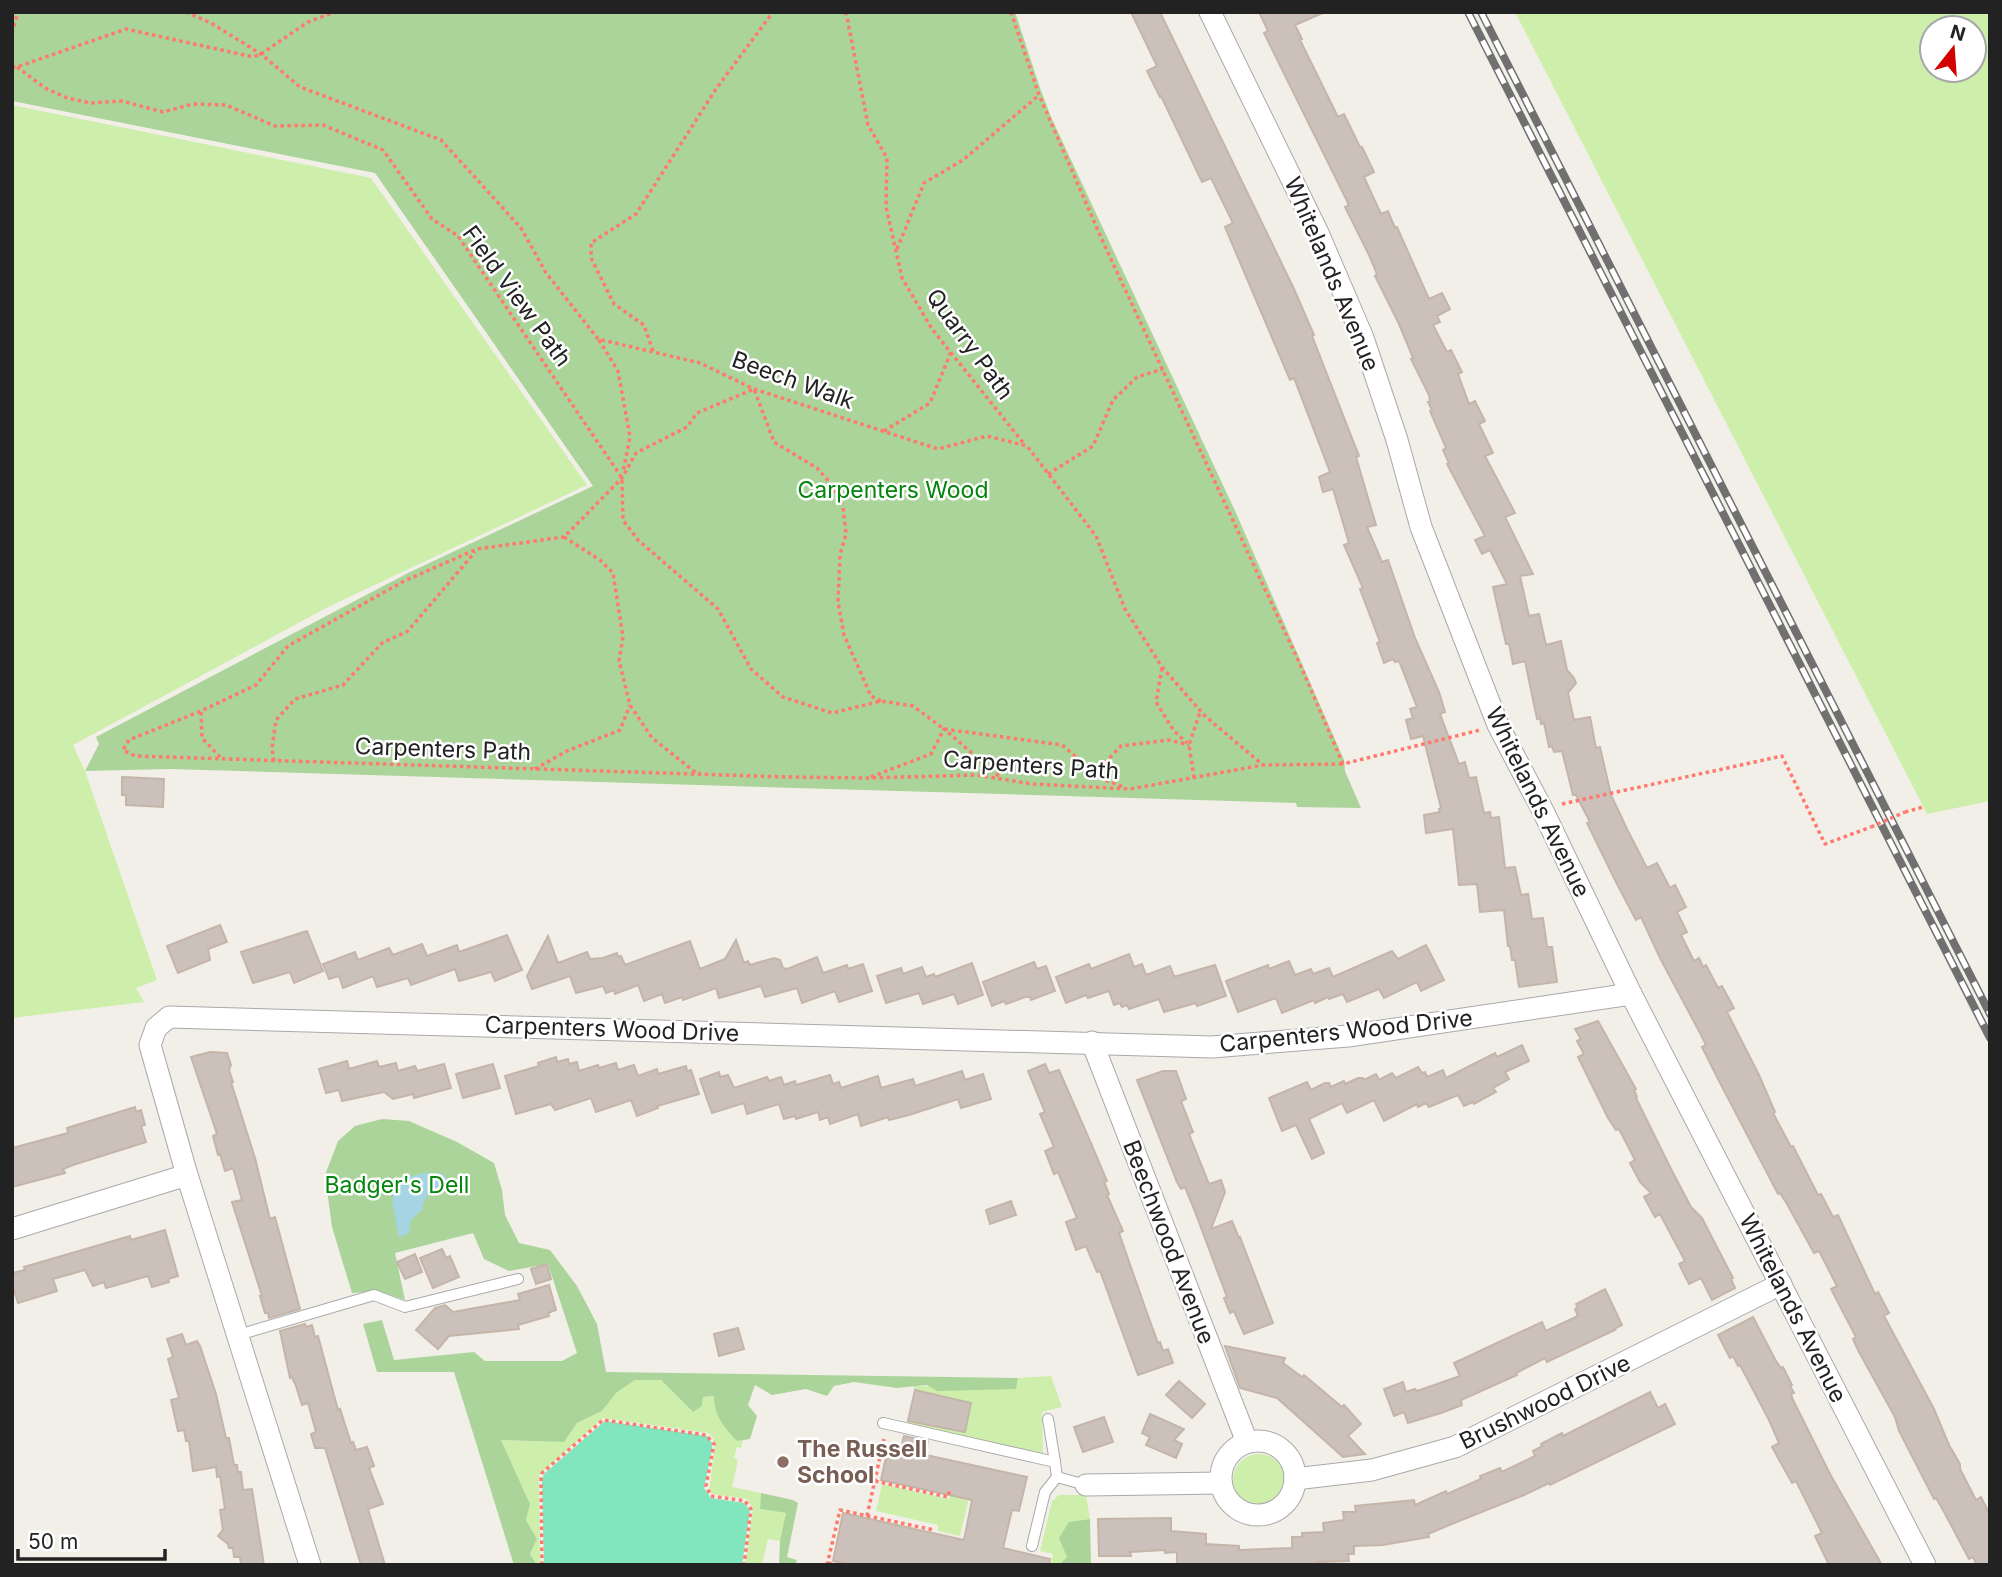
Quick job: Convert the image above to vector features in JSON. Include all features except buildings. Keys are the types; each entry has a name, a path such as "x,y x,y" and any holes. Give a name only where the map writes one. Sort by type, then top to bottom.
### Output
{"street":[{"name":"Whitelands Avenue","path":"1210,12 1318,233 1363,338 1397,440 1421,527 1498,725 1544,813 1631,994 1925,1565"},
{"name":"Carpenters Wood Drive","path":"310,1565 187,1175 150,1045 156,1028 169,1017 1212,1047 1348,1036 1631,994"},
{"name":"Beechwood Avenue","path":"1092,1042 1247,1442"},
{"path":"12,1230 187,1175"},
{"name":"Brushwood Drive","path":"1295,1479 1372,1470 1455,1447 1781,1284"},
{"path":"1261,1441 1282,1450 1294,1468 1293,1491 1287,1502 1266,1515 1242,1512 1232,1505 1225,1495 1222,1483 1225,1462 1231,1453 1247,1442 1261,1441"},
{"path":"1086,1485 1222,1483"}],"lane":[{"path":"238,1335 374,1295 405,1307 518,1279"},
{"path":"1032,1546 1045,1492 1057,1477 1048,1419"},
{"path":"886,1423 1055,1462"},
{"path":"1057,1477 1086,1485"}],"path":[{"path":"12,33 18,12"},
{"path":"186,12 212,23 261,54 300,87 440,140 521,228 546,273 598,339 618,371 630,437 622,478 623,520 638,540 718,609 751,669 783,697 832,713 881,701"},
{"path":"15,67 126,29 253,57 308,22 335,12"},
{"path":"653,351 644,325 614,304 591,258 591,243 636,214 716,89 773,12"},
{"name":"Quarry Path","path":"846,12 868,125 887,158 886,207 902,278 932,329 1027,446"},
{"path":"1011,12 1039,95 1103,242 1300,662 1343,764"},
{"name":"Field View Path","path":"15,67 46,88 90,103 122,101 163,112 193,104 226,105 275,126 323,125 383,150 432,219 458,236 622,478"},
{"path":"896,251 925,183 963,160 1039,95"},
{"name":"Beech Walk","path":"598,339 701,363 754,389 938,449 987,436 1027,446"},
{"path":"884,431 930,404 951,352"},
{"path":"1048,474 1093,446 1112,400 1137,377 1163,369"},
{"path":"716,775 695,772 652,738 629,705 620,661 623,637 612,573 600,560 564,537 622,478 636,453 687,427 698,413 754,389 774,442 817,468 833,485 843,506 846,534 840,555 838,602 844,635 872,696 881,701 913,706 1003,779"},
{"path":"1027,446 1096,537 1125,609 1162,667 1200,710 1263,765"},
{"name":"Carpenters Path","path":"564,537 477,549 404,581 288,646 256,685 129,740 124,750 135,756 716,775 867,778 977,775 1032,784 1130,789 1263,765 1343,764 1498,725"},
{"path":"274,761 272,748 276,720 295,699 343,685 382,643 408,631 477,549"},
{"path":"1162,667 1156,702 1174,731 1189,745"},
{"path":"534,769 567,751 620,730 629,705"},
{"path":"1194,778 1189,745 1200,710"},
{"path":"201,711 202,738 222,758"},
{"path":"944,729 1062,745 1102,779 1130,789"},
{"path":"867,778 931,754 944,729"},
{"path":"1095,773 1121,746 1169,740 1189,745"},
{"path":"1544,813 1558,805 1610,792 1782,756 1825,844 1923,807"},
{"path":"542,1565 542,1473 603,1420 706,1435 711,1439 714,1444 707,1491 711,1496 745,1501 751,1509 744,1565"},
{"path":"867,1516 886,1423"},
{"path":"875,1481 948,1497 950,1488"},
{"path":"838,1565 828,1564 839,1510 934,1530"}],"green space":[{"name":"Carpenters Wood","path":"12,12 1015,12 1051,117 1236,513 1344,760 1345,771 1361,808 1297,807 1296,803 170,769 85,771 99,744 96,737 408,573 593,486 375,173 12,101"},
{"path":"1515,12 1990,12 1990,801 1927,814"},
{"path":"12,105 371,178 587,485 328,607 73,745 85,771 157,980 136,988 144,1002 12,1018"},
{"name":"Badger's Dell","path":"382,1119 409,1121 457,1142 494,1163 502,1190 505,1215 519,1243 550,1250 577,1286 597,1324 606,1372 1018,1378 1016,1389 937,1391 927,1385 897,1388 854,1382 834,1386 827,1396 806,1389 772,1395 755,1385 748,1405 757,1416 750,1439 737,1441 718,1415 714,1396 703,1397 702,1406 693,1412 661,1380 635,1380 616,1393 602,1411 577,1423 564,1442 501,1440 530,1504 526,1520 537,1539 530,1554 537,1565 514,1565 454,1372 377,1372 363,1324 382,1320 394,1360 474,1352 485,1361 562,1361 577,1353 548,1264 509,1271 484,1259 473,1233 395,1253 405,1300 378,1291 352,1293 332,1227 325,1175 338,1141 355,1126"},
{"path":"1051,1376 1062,1407 1042,1412 1043,1455 907,1425 909,1420 964,1432 971,1403 915,1390 914,1386 1016,1388 1018,1378"},
{"path":"635,1380 661,1380 693,1412 703,1397 714,1396 737,1441 743,1440 741,1448 737,1447 734,1458 738,1460 732,1487 761,1493 760,1509 786,1513 780,1541 768,1539 762,1565 745,1565 753,1508 747,1499 709,1491 715,1445 708,1433 603,1418 539,1475 540,1565 537,1565 530,1554 537,1539 526,1520 530,1504 501,1440 564,1442 577,1423 602,1411 616,1393"},
{"path":"605,1421 707,1436 712,1443 712,1449 704,1488 711,1498 744,1503 750,1510 742,1565 544,1565 544,1474"},
{"path":"1259,1454 1269,1456 1277,1462 1283,1470 1283,1490 1277,1498 1269,1504 1259,1506 1249,1504 1241,1498 1235,1490 1233,1480 1235,1470 1241,1462 1249,1456"},
{"path":"882,1484 949,1499 952,1490 970,1494 960,1536 938,1531 938,1525 876,1511"},
{"path":"761,1493 798,1503 787,1557 797,1560 795,1565 779,1565 780,1541 786,1513 760,1509"},
{"path":"1059,1495 1086,1495 1090,1519 1069,1522 1067,1558 1059,1565 1051,1565 1053,1554 1040,1551 1052,1501"},
{"path":"1090,1519 1091,1565 1059,1565 1067,1557 1059,1538 1069,1522"}],"water":[{"path":"425,1173 443,1174 448,1180 441,1190 429,1193 422,1205 423,1209 411,1220 409,1233 399,1237 392,1202 395,1185 406,1177"}],"railway":[{"path":"1468,12 1990,1038"},
{"path":"1481,12 1990,1014"}],"place":[{"name":"The Russell School","path":"783,1462"}]}
